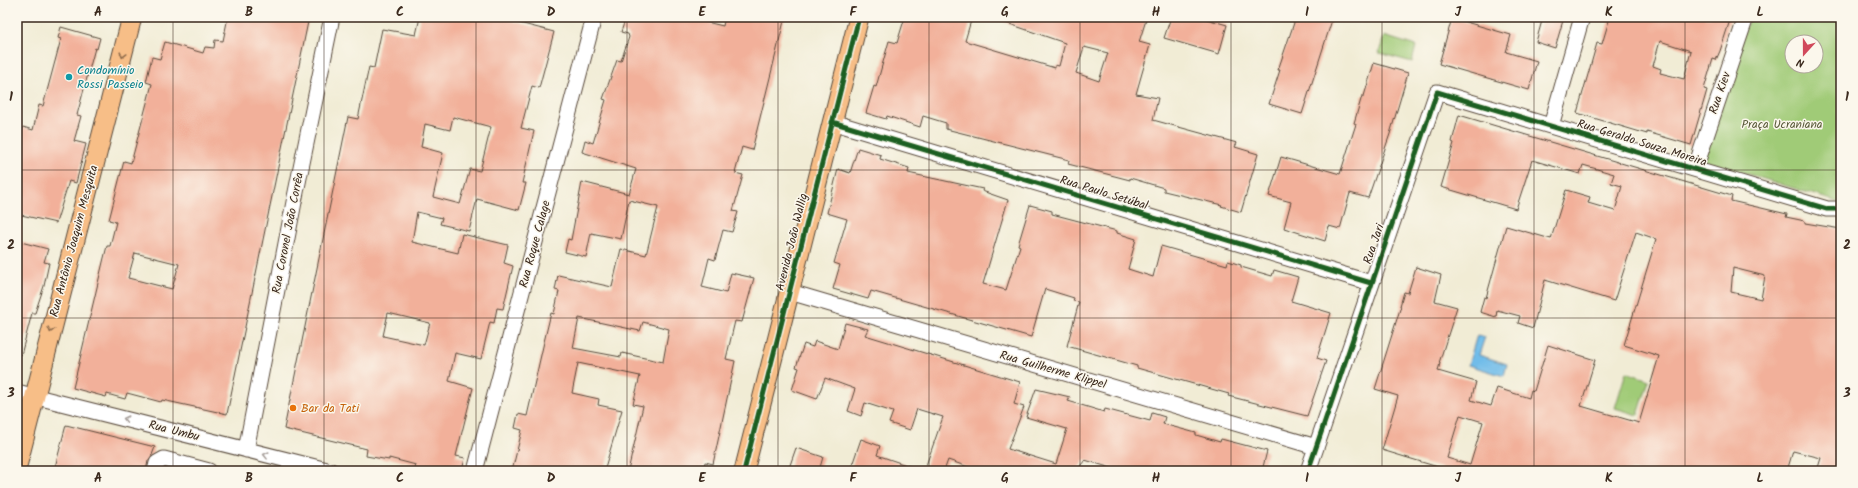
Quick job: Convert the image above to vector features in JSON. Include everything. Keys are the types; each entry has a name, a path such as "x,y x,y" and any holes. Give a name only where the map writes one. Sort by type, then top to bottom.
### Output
{"main road":[{"name":"Rua Antônio Joaquim Mesquita","path":"17,466 25,394 132,17"},
{"name":"Avenida João Wallig","path":"744,471 859,17"}],"street":[{"name":"Rua Coronel João Corrêa","path":"246,450 294,202 332,17"},
{"name":"Rua Roque Calage","path":"475,471 594,17"},
{"path":"1551,126 1582,17"},
{"name":"Rua Kiev","path":"1695,169 1746,17"},
{"name":"Rua Geraldo Souza Moreira","path":"1438,92 1827,209 1841,209"},
{"name":"Rua Jari","path":"1308,471 1371,283 1438,92"},
{"name":"Rua Paulo Setúbal","path":"832,122 1371,283"},
{"name":"Rua Guilherme Klippel","path":"790,292 1316,448"},
{"name":"Rua Umbu","path":"25,394 331,471"},
{"path":"155,471 158,463 164,459 209,471"}],"green space":[{"name":"Praça Ucraniana","path":"1749,17 1841,17 1841,203 1703,160"},
{"path":"1384,36 1416,46 1412,62 1379,53"},
{"path":"1626,372 1649,380 1638,415 1615,408"}],"water":[{"path":"1477,335 1485,337 1479,355 1507,364 1504,376 1468,365"}],"building":[{"path":"228,17 309,17 227,414 162,400 161,402 127,393 125,399 107,394 106,397 73,388 107,246 110,246 116,222 109,220 124,161 131,163 152,84 146,82 152,57 160,59 165,42 203,53 205,47 214,48 215,40 223,41","holes":["135,253 179,264 172,289 128,278"]},
{"path":"420,17 496,17 554,32 539,88 532,86 521,128 534,131 522,183 526,183 519,210 477,199 469,231 440,224 442,218 417,212 412,242 458,253 462,234 508,245 504,263 513,266 503,309 497,308 494,323 490,322 481,359 455,353 449,381 473,388 456,456 465,458 462,471 414,471 416,465 389,458 389,460 366,456 367,449 284,429 348,117 358,119 369,67 374,68 382,29 416,35","holes":["453,117 491,127 480,171 470,169 460,204 433,197 443,153 421,147 425,124 450,130","388,313 430,323 424,345 383,336"]},
{"path":"626,17 637,17 652,22 653,17 699,17 698,20 723,26 725,17 785,17 752,150 742,147 735,173 743,175 733,211 738,212 732,232 723,230 715,260 709,258 702,287 726,293 731,273 754,278 742,322 735,321 726,359 735,361 713,464 705,462 703,471 628,471 643,406 633,404 640,376 578,363 572,393 599,399 598,405 622,410 604,471 512,471 522,430 515,428 518,414 527,416 551,313 554,314 559,291 555,290 558,275 612,287 621,249 646,255 658,207 629,200 621,239 591,233 586,257 565,252 568,239 571,240 582,182 629,194 636,169 582,152 585,140 593,143 606,100 603,99 617,60 621,61 629,37 628,34 621,32","holes":["579,318 640,331 643,322 669,329 663,362 622,353 621,357 573,348"]},
{"path":"905,17 972,17 965,41 1055,68 1055,65 1059,66 1065,43 998,20 998,17 1147,17 1139,42 1150,45 1136,94 1158,98 1153,120 1237,143 1235,147 1258,154 1241,212 1221,206 1222,205 1164,191 1164,188 1130,178 1130,180 1068,164 1069,160 946,129 946,123 923,116 920,127 887,116 886,119 866,113 874,86 876,87 889,41 897,43","holes":["1084,47 1108,53 1099,81 1076,73"]},
{"path":"1171,17 1200,17 1227,25 1219,54 1164,38"},
{"path":"1296,17 1323,17 1332,20 1302,114 1269,104 1280,70 1278,70"},
{"path":"1543,17 1564,17 1555,48 1536,42"},
{"path":"1610,17 1731,17 1720,51 1716,60 1713,59 1704,89 1707,90 1691,145 1647,132 1647,134 1577,113 1597,43 1602,44","holes":["1660,41 1691,51 1684,79 1660,73 1661,69 1653,66"]},
{"path":"1452,18 1511,35 1506,52 1537,61 1529,90 1439,64"},
{"path":"61,27 100,38 97,49 95,48 77,115 81,116 74,141 86,144 76,183 69,181 56,223 17,214 17,130 22,131 23,127 33,130 39,105 43,106 61,39 58,38"},
{"path":"1374,63 1408,73 1390,134 1368,198 1350,193 1340,229 1329,226 1325,241 1284,228 1291,202 1269,196 1281,157 1340,174 1356,124 1354,123 1362,96 1364,96"},
{"path":"1459,115 1732,196 1731,201 1787,214 1786,217 1805,221 1805,223 1841,229 1841,471 1817,471 1821,458 1793,451 1787,471 1451,471 1382,450 1398,396 1375,389 1404,292 1408,293 1416,267 1441,275 1435,301 1457,307 1439,363 1438,371 1476,382 1471,400 1491,406 1497,388 1529,398 1531,390 1534,391 1548,345 1595,360 1581,406 1639,423 1659,356 1624,345 1656,239 1636,232 1614,301 1545,280 1533,328 1518,323 1520,316 1497,310 1496,317 1480,312 1484,297 1486,298 1506,226 1551,239 1566,190 1590,197 1588,203 1615,211 1622,186 1611,183 1614,174 1583,165 1580,174 1532,160 1516,209 1441,187 1454,143 1452,142","holes":["1733,268 1765,276 1761,299 1731,292","1460,415 1483,422 1470,465 1447,458"]},
{"path":"858,148 881,155 880,159 909,168 908,173 983,189 982,191 1008,200 983,284 1006,290 1020,246 1018,245 1030,205 1052,211 1052,214 1117,231 1117,233 1136,239 1128,269 1153,277 1161,246 1227,265 1228,261 1241,265 1241,267 1272,276 1274,270 1298,277 1291,301 1331,313 1317,358 1326,361 1307,416 1228,396 1229,394 1137,368 1137,366 1067,346 1079,302 1073,301 1074,298 1045,289 1031,337 871,291 868,299 833,289 840,265 834,263 847,219 827,213 838,169 850,173"},
{"path":"17,241 48,249 44,262 49,263 44,286 35,313 32,313 21,355 17,354"},
{"path":"845,323 868,329 865,335 1020,382 1014,404 1024,407 1008,449 1056,464 1067,429 1026,417 1036,389 1070,397 1068,401 1104,412 1105,409 1150,421 1152,413 1165,417 1163,424 1196,433 1196,435 1220,442 1221,439 1267,451 1262,471 1197,471 1187,468 1186,471 1121,471 1085,460 1076,471 980,471 948,460 944,471 924,471 943,417 917,409 910,430 889,423 893,412 865,403 861,416 848,411 855,389 825,378 817,399 792,390 799,368 796,367 804,344 813,347 815,341 838,349"},
{"path":"66,425 155,447 148,461 146,471 54,471"},
{"path":"861,439 880,446 877,455 918,469 918,471 850,471"},
{"path":"796,448 823,457 819,471 797,471 789,468"}],"cycle path":[{"path":"744,471 859,17"},
{"path":"1308,471 1437,92 1827,209 1841,209"},
{"path":"832,122 1371,283"}],"place":[{"name":"Condomínio Rossi Passeio","path":"69,77"},
{"name":"Bar da Tati","path":"293,408"}]}
